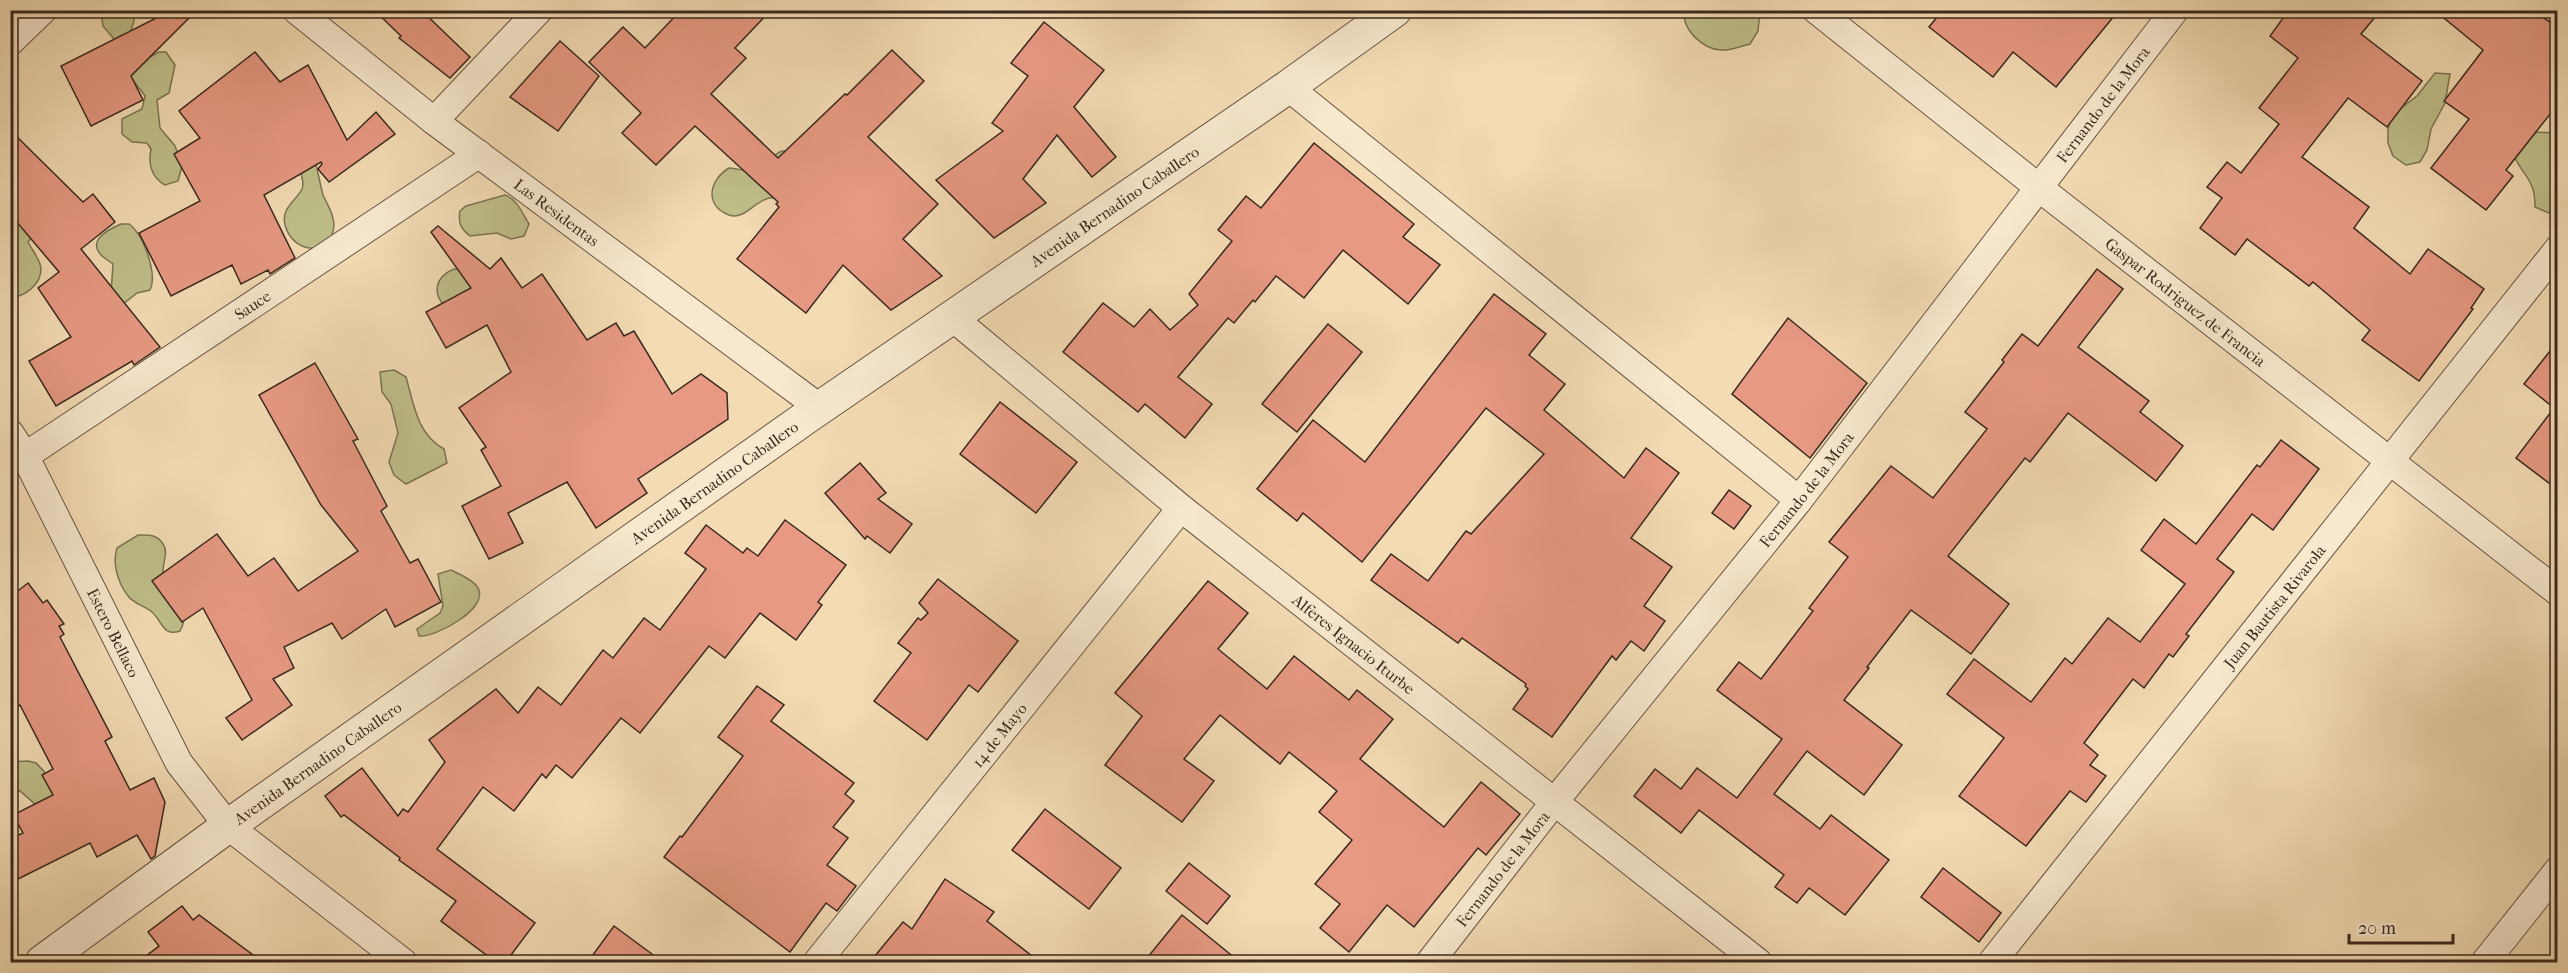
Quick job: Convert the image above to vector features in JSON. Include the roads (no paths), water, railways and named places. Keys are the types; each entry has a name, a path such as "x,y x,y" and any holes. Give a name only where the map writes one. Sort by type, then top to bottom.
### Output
{"street":[{"path":"10,42 43,10"},
{"name":"Las Residentas","path":"296,10 435,121 820,408"},
{"path":"435,121 539,10"},
{"name":"Avenida Bernadino Caballero","path":"42,963 228,826 820,408 1288,87 1395,10"},
{"name":"Gaspar Rodriguez de Francia","path":"1816,10 2038,187 2558,592"},
{"name":"Fernando de la Mora","path":"1430,963 1555,801 1799,500 2175,10"},
{"path":"1288,87 1799,500"},
{"name":"Sauce","path":"25,456 479,154"},
{"name":"Juan Bautista Rivarola","path":"1992,963 2558,249"},
{"name":"Alferes Ignacio Iturbe","path":"952,317 1181,508 1758,963"},
{"name":"Estero Bellaco","path":"10,433 25,456 179,763 228,826 403,963"},
{"name":"14 de Mayo","path":"817,963 1181,508"},
{"path":"2485,963 2558,870"}]}
